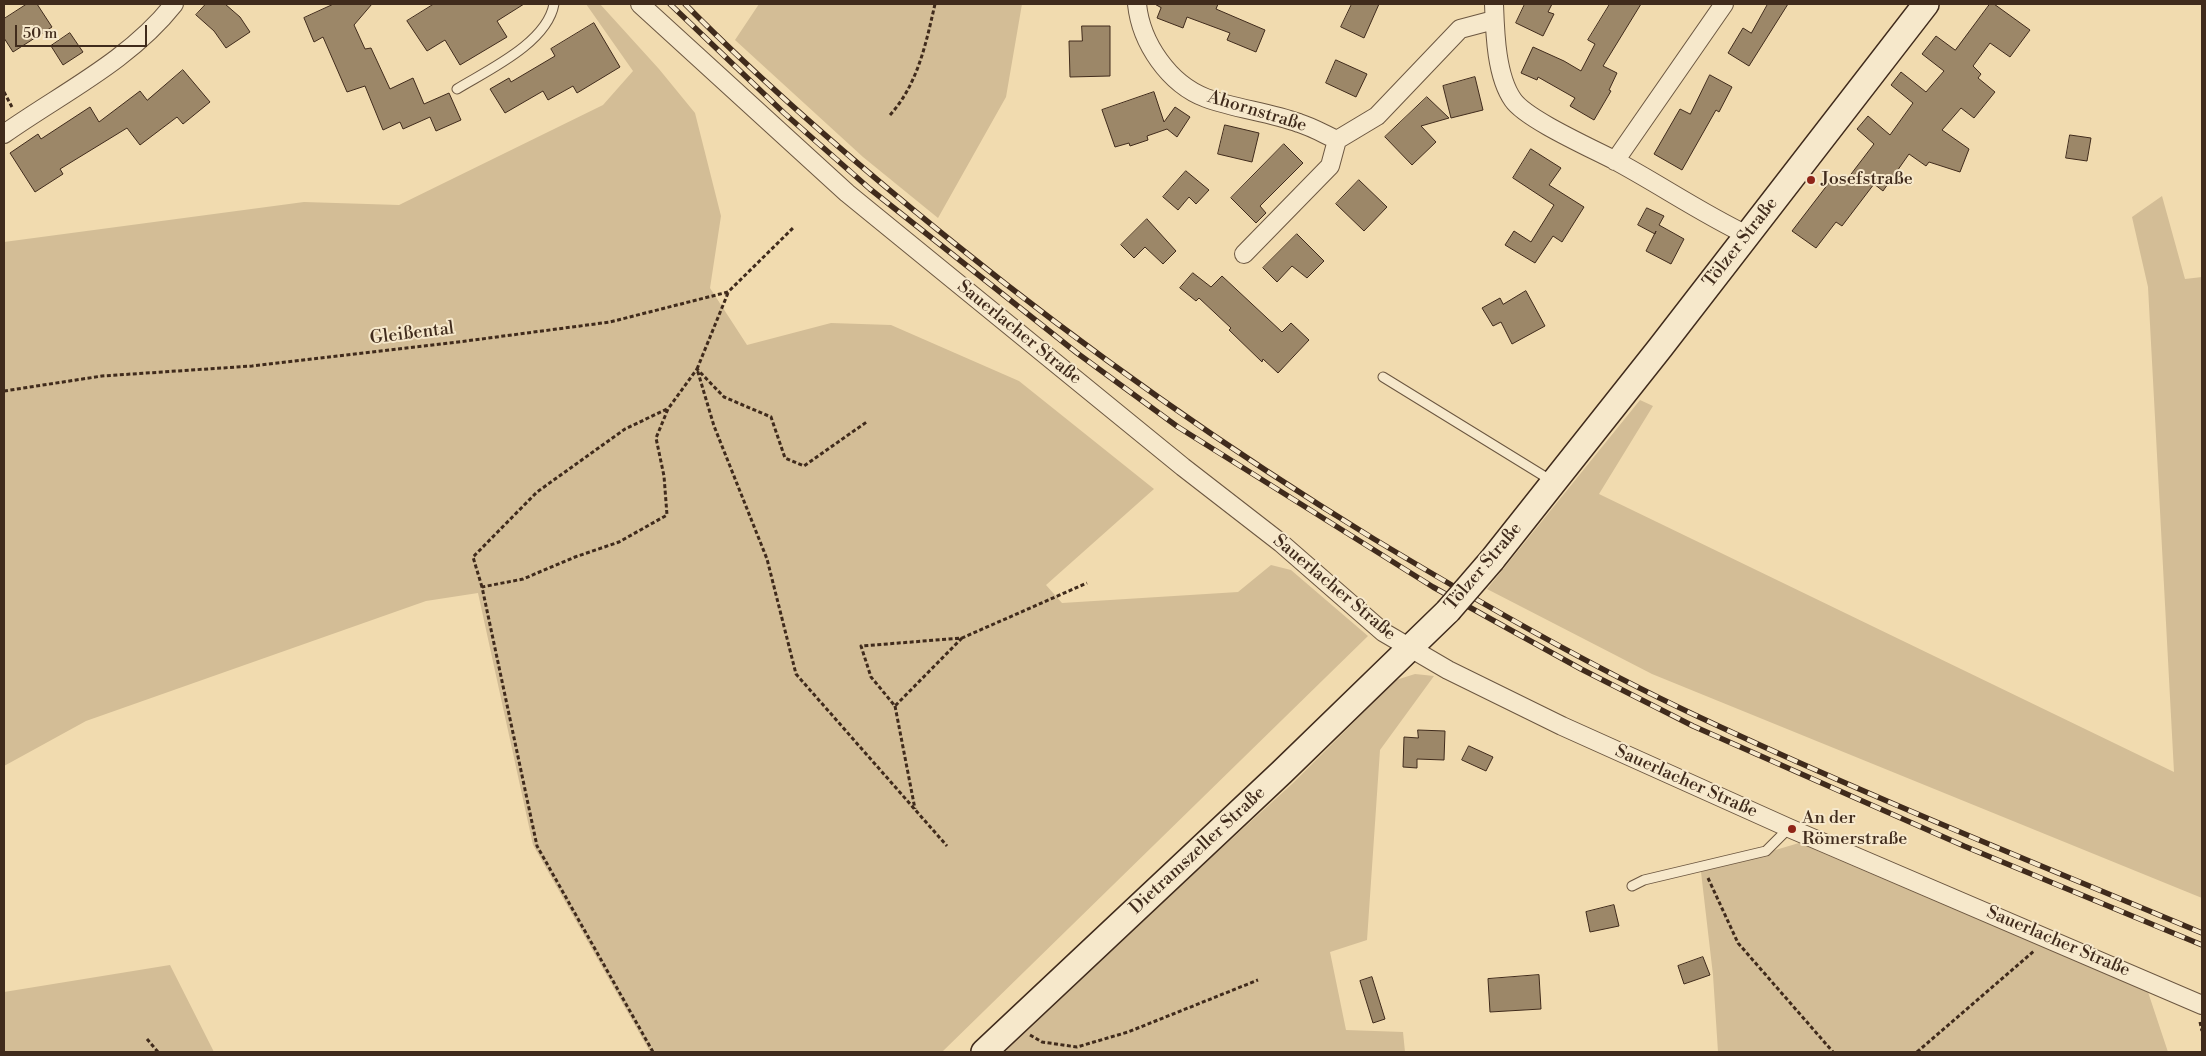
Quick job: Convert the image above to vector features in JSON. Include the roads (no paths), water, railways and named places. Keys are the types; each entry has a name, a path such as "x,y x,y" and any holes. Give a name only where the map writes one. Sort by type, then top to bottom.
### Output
{"main road":[{"name":"Tölzer Straße","path":"1411,648 1448,611 1555,482 1926,4"},
{"name":"Dietramszeller Straße","path":"984,1052 1411,648"}],"street":[{"path":"4,134 106,68 149,30 174,4"},
{"name":"Sauerlacher Straße","path":"640,4 846,193 1175,460 1281,543 1383,632 1448,670 1562,726 1789,828 2202,1005"},
{"name":"Ahornstraße","path":"1137,4 1144,36 1155,54 1171,74 1189,88 1205,98 1298,122 1337,140"},
{"path":"1616,161 1724,4"},
{"path":"1244,254 1330,166 1337,140 1377,116 1460,29 1494,12 1497,52 1504,80 1512,100 1527,114 1616,161 1747,235"}],"lane":[{"path":"457,90 527,44 551,16 554,4"},
{"path":"1384,377 1555,482"},
{"path":"1632,886 1644,880 1766,851 1789,828"}],"railway":[{"path":"670,4 784,113 870,189 1077,353 1178,427 1433,587 1581,669 1693,726 1964,846 2202,945"},
{"path":"685,4 749,67 850,157 1004,283 1159,398 1265,470 1374,539 1533,632 1697,716 1885,800 2202,933"}],"place":[{"name":"Josefstraße","path":"1811,180"},
{"name":"An der Römerstraße","path":"1792,829"}]}
